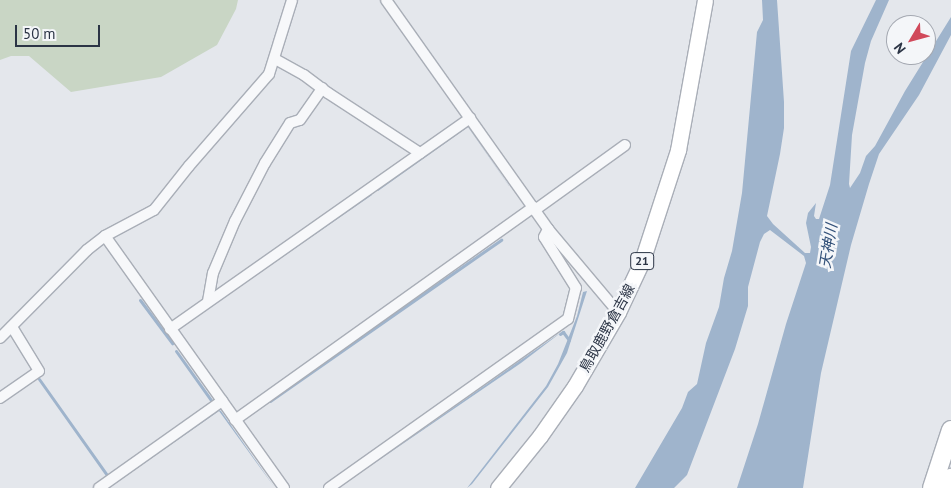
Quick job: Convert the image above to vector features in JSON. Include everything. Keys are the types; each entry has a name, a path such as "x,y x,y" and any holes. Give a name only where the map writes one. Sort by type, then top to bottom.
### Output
{"highway":[{"path":"932,488 951,430"},
{"path":"947,488 951,478"}],"main road":[{"name":"鳥取鹿野倉吉線","path":"498,488 540,436 575,386 618,312 642,261 678,150 706,0"}],"street":[{"path":"0,338 87,250 105,236 154,210 195,159 269,74 292,0"},
{"path":"386,0 548,229 618,312"},
{"path":"275,58 304,74 420,153"},
{"path":"208,301 217,264 235,221 265,163 290,123 300,120 322,88"},
{"path":"170,329 470,118"},
{"path":"235,420 625,145"},
{"path":"329,488 568,319 576,288 544,236 548,229"},
{"path":"105,236 284,488"},
{"path":"0,398 39,371 12,327"},
{"path":"99,488 222,402"}],"green space":[{"path":"0,0 238,0 236,9 217,45 161,77 71,92 29,56 11,56 0,60"}],"water":[{"name":"天神川","path":"762,0 777,0 784,128 767,216 773,224 805,253 810,253 811,247 806,223 808,213 816,203 814,216 816,219 819,219 830,185 851,51 876,0 889,0 871,41 865,63 852,135 850,188 860,173 866,156 875,146 921,65 935,65 919,95 879,154 869,184 851,245 821,373 803,488 737,488 806,263 804,256 770,230 764,234 760,242 748,287 748,306 735,349 687,475 674,488 635,488 682,408 688,392 697,384 706,343 719,307 724,278 732,251 742,193 757,32 763,20"},
{"path":"951,17 951,35 936,63 936,41"},
{"path":"467,125 525,209 468,127 378,191 376,189"},
{"path":"370,193 372,195 232,292"},
{"path":"587,291 567,353 548,387 467,488 546,386 558,364 577,316 583,292"},
{"path":"563,331 521,363 363,471 518,362"},
{"path":"219,410 275,488 219,411 109,488"}],"waterway":[{"path":"270,401 501,240"},
{"path":"140,300 172,343"},
{"path":"560,334 563,332 569,340"},
{"path":"176,351 211,400"},
{"path":"39,379 107,475"}]}
